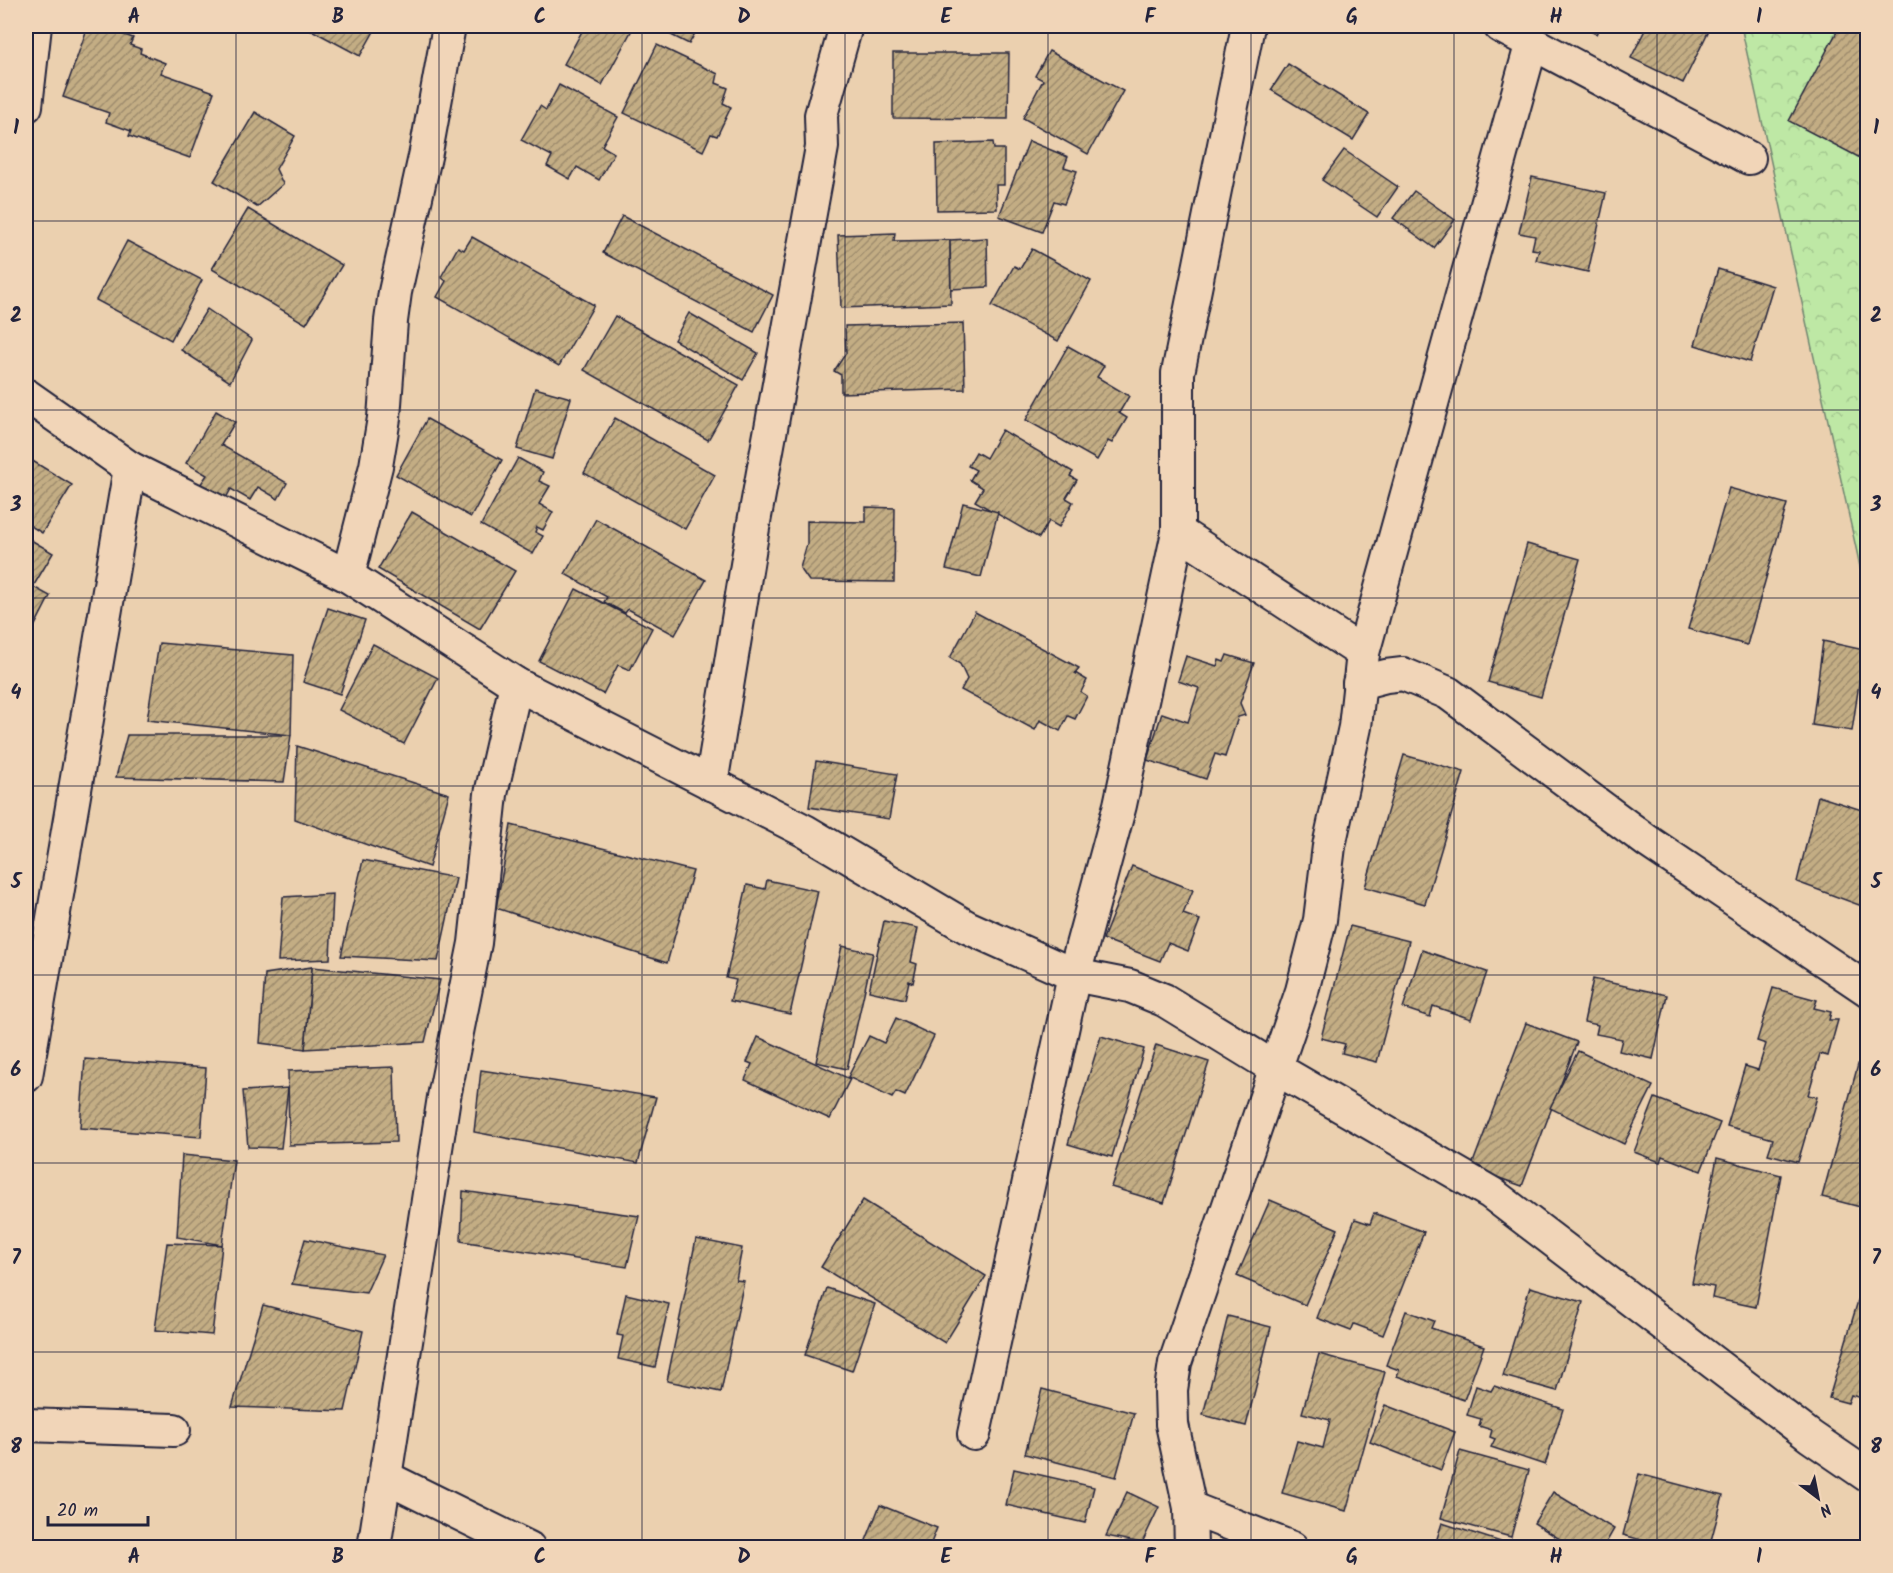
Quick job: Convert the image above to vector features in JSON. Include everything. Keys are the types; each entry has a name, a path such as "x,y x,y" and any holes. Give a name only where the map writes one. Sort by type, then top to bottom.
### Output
{"street":[{"path":"26,106 35,26"},
{"path":"348,576 376,466 384,418 395,292 426,152 449,26"},
{"path":"711,783 754,522 822,147 821,115 846,26"},
{"path":"974,1434 1074,975 1120,805 1178,532 1178,373 1248,26"},
{"path":"1500,26 1749,158"},
{"path":"1191,1548 1190,1509 1172,1424 1171,1390 1175,1363 1302,991 1320,920 1329,846 1355,728 1363,653 1532,42"},
{"path":"26,395 130,468 348,576 516,684 805,831 967,927 1074,975 1130,986 1164,1000 1275,1068 1491,1193 1811,1437 1868,1476"},
{"path":"26,1076 130,468"},
{"path":"1178,532 1363,653"},
{"path":"1359,683 1386,676 1403,675 1448,693 1647,841 1868,990"},
{"path":"374,1548 444,1096 475,943 490,794 516,684"},
{"path":"26,1425 174,1430"},
{"path":"385,1477 529,1548"},
{"path":"1190,1509 1292,1548"}],"green space":[{"path":"1741,26 1867,26 1867,602 1858,557"}],"building":[{"path":"88,26 99,26 133,38 130,45 141,49 140,53 165,63 161,73 214,92 190,158 129,136 131,131 106,122 109,113 63,97"},
{"path":"304,26 377,26 360,56"},
{"path":"585,26 634,26 602,85 564,64"},
{"path":"653,26 699,26 689,44"},
{"path":"903,26 1032,26 1032,29"},
{"path":"1581,26 1601,26 1596,34"},
{"path":"1647,26 1711,26 1683,83 1631,58"},
{"path":"1840,26 1868,26 1868,162 1789,121"},
{"path":"657,45 718,74 716,83 728,88 723,103 731,107 717,136 711,134 703,151 624,113"},
{"path":"1049,51 1123,91 1088,154 1023,118 1043,80 1035,76"},
{"path":"893,53 1009,53 1008,119 893,118"},
{"path":"1288,64 1369,114 1353,140 1271,90"},
{"path":"559,85 618,117 602,146 614,153 599,180 577,167 570,179 547,166 552,156 521,140 540,106 546,110"},
{"path":"255,112 295,136 276,169 283,184 257,207 214,181"},
{"path":"1029,141 1068,157 1064,167 1077,171 1064,204 1054,201 1042,232 999,216"},
{"path":"993,142 994,149 1004,149 1004,185 996,185 997,209 937,210 936,144"},
{"path":"1344,150 1398,187 1377,217 1322,180"},
{"path":"1532,177 1606,193 1588,272 1536,260 1539,250 1532,249 1535,236 1519,233"},
{"path":"1414,191 1455,220 1434,248 1393,218"},
{"path":"248,209 342,265 306,324 212,269"},
{"path":"622,216 773,295 754,332 603,253"},
{"path":"895,233 894,241 950,240 951,304 841,308 838,235"},
{"path":"472,237 594,305 559,366 437,297 446,281 441,277 458,247 464,250"},
{"path":"987,238 988,287 951,289 950,240"},
{"path":"127,241 202,280 171,340 96,300"},
{"path":"1032,249 1091,281 1058,341 992,306 1014,266 1020,269"},
{"path":"1718,269 1773,286 1750,362 1695,345"},
{"path":"207,309 252,340 230,382 181,350"},
{"path":"689,313 758,353 743,380 674,340"},
{"path":"615,316 739,385 708,440 584,370"},
{"path":"963,323 965,389 841,393 841,375 834,371 846,353 845,326"},
{"path":"1068,346 1104,366 1097,377 1129,396 1119,413 1127,418 1112,443 1108,441 1097,460 1026,420"},
{"path":"535,388 571,398 552,459 517,449"},
{"path":"216,411 235,422 221,445 287,483 278,499 258,487 250,500 231,489 225,500 200,485 207,475 186,463"},
{"path":"615,418 715,475 685,529 584,473"},
{"path":"427,419 502,460 471,517 396,475"},
{"path":"1002,430 1073,472 1070,476 1077,480 1066,498 1073,502 1059,527 1049,521 1039,538 975,501 983,488 970,480 976,470 968,466 976,452 986,458"},
{"path":"26,457 72,485 42,533 26,523"},
{"path":"518,458 543,472 539,481 550,486 539,504 553,512 543,530 537,527 535,532 543,536 533,554 481,525"},
{"path":"1729,488 1787,504 1747,645 1688,629"},
{"path":"963,503 998,512 981,577 946,569"},
{"path":"866,507 895,508 894,582 809,581 800,568 807,544 807,521 866,522"},
{"path":"412,512 515,571 480,629 378,569"},
{"path":"596,519 706,580 675,635 628,609 625,613 604,602 607,597 565,574"},
{"path":"26,537 53,553 34,585 26,581"},
{"path":"1527,544 1580,559 1541,697 1488,682"},
{"path":"26,583 50,596 30,635 26,632"},
{"path":"576,589 652,628 630,670 618,665 603,694 539,661"},
{"path":"328,608 365,620 340,694 303,682"},
{"path":"975,612 1079,668 1075,673 1087,680 1081,692 1087,696 1075,719 1068,716 1060,731 1040,720 1035,730 961,690 967,679 960,664 950,658"},
{"path":"1823,641 1864,650 1852,731 1812,725"},
{"path":"159,643 293,655 291,735 147,720"},
{"path":"373,644 438,678 404,744 339,710"},
{"path":"1227,655 1254,663 1240,703 1245,715 1238,717 1225,757 1215,754 1206,779 1147,760 1162,713 1188,722 1199,688 1178,681 1186,656 1217,666 1219,660 1224,662"},
{"path":"127,735 291,735 284,782 116,777"},
{"path":"297,746 449,794 429,867 295,819"},
{"path":"1404,755 1464,772 1425,904 1365,887"},
{"path":"816,761 897,774 889,819 809,807"},
{"path":"1818,796 1868,812 1867,908 1797,882"},
{"path":"511,825 693,871 667,963 496,908"},
{"path":"363,860 456,878 438,961 341,956"},
{"path":"1132,866 1193,890 1183,914 1200,920 1188,951 1168,943 1160,961 1103,939"},
{"path":"767,880 818,891 790,1014 730,1001 736,980 726,978 747,885 765,889"},
{"path":"333,894 330,959 278,961 283,897"},
{"path":"884,921 918,928 911,962 917,964 913,983 909,981 905,999 869,991"},
{"path":"1350,926 1409,941 1377,1062 1342,1053 1345,1044 1321,1038"},
{"path":"842,946 873,953 847,1069 816,1062"},
{"path":"1422,950 1487,972 1471,1019 1433,1006 1430,1017 1403,1008"},
{"path":"312,967 440,980 425,1042 305,1049"},
{"path":"312,967 305,1049 260,1043 265,974"},
{"path":"1593,979 1667,995 1653,1059 1619,1051 1622,1039 1596,1034 1598,1025 1584,1022"},
{"path":"1773,988 1817,1000 1814,1008 1831,1012 1829,1020 1838,1020 1828,1056 1820,1054 1808,1095 1817,1097 1798,1162 1768,1154 1773,1139 1727,1126 1745,1066 1758,1070 1766,1044 1757,1041"},
{"path":"896,1018 934,1036 905,1096 896,1092 892,1098 848,1077 869,1036 884,1043"},
{"path":"1526,1023 1577,1042 1522,1186 1471,1168"},
{"path":"1101,1036 1144,1049 1112,1157 1068,1144"},
{"path":"758,1037 850,1079 830,1119 745,1080 752,1064 747,1062"},
{"path":"1156,1045 1209,1062 1164,1203 1111,1187"},
{"path":"1862,1050 1868,1052 1868,1209 1822,1197"},
{"path":"1578,1051 1653,1086 1624,1144 1550,1108"},
{"path":"85,1059 206,1068 201,1137 80,1128"},
{"path":"394,1067 396,1142 289,1145 288,1071"},
{"path":"481,1070 656,1097 638,1163 474,1132"},
{"path":"288,1088 281,1148 248,1147 243,1091"},
{"path":"1655,1098 1720,1123 1701,1171 1662,1156 1660,1162 1634,1152"},
{"path":"182,1155 234,1160 222,1245 177,1237"},
{"path":"1717,1158 1781,1175 1756,1307 1712,1298 1714,1287 1692,1283"},
{"path":"463,1191 639,1216 627,1267 461,1241"},
{"path":"863,1200 986,1276 945,1343 821,1267"},
{"path":"1270,1200 1338,1229 1305,1305 1237,1276"},
{"path":"1374,1213 1424,1232 1383,1335 1354,1324 1351,1331 1317,1318 1355,1219 1370,1224"},
{"path":"305,1239 383,1255 366,1293 292,1284"},
{"path":"696,1239 742,1248 736,1280 744,1281 721,1392 667,1381"},
{"path":"167,1243 222,1245 212,1335 155,1330"},
{"path":"1866,1274 1868,1274 1868,1400 1851,1395 1848,1403 1829,1398"},
{"path":"1530,1287 1583,1302 1557,1391 1503,1376"},
{"path":"827,1288 875,1304 852,1371 805,1355"},
{"path":"626,1294 669,1304 655,1367 618,1359 623,1336 617,1335"},
{"path":"263,1305 363,1331 345,1411 232,1407"},
{"path":"1406,1311 1434,1321 1431,1328 1484,1346 1464,1400 1397,1376 1399,1370 1386,1365"},
{"path":"1228,1316 1271,1327 1246,1426 1203,1415"},
{"path":"1319,1354 1385,1372 1346,1511 1282,1493 1297,1441 1323,1448 1330,1420 1302,1413"},
{"path":"1476,1386 1491,1391 1494,1386 1563,1409 1545,1465 1491,1447 1495,1439 1490,1437 1492,1430 1479,1426 1481,1419 1467,1415"},
{"path":"1042,1389 1134,1413 1116,1477 1025,1454"},
{"path":"1385,1405 1455,1432 1441,1470 1370,1442"},
{"path":"1460,1451 1529,1470 1511,1537 1441,1518"},
{"path":"1014,1469 1094,1487 1085,1523 1006,1505"},
{"path":"1639,1474 1723,1496 1709,1548 1670,1548 1623,1535"},
{"path":"1127,1492 1159,1507 1142,1543 1106,1536"},
{"path":"1553,1492 1614,1529 1603,1548 1574,1548 1534,1523"},
{"path":"880,1505 937,1528 929,1548 863,1548"},
{"path":"1442,1523 1507,1544 1506,1548 1434,1548"},
{"path":"1043,1541 1076,1544 1076,1548 1043,1548"}]}
